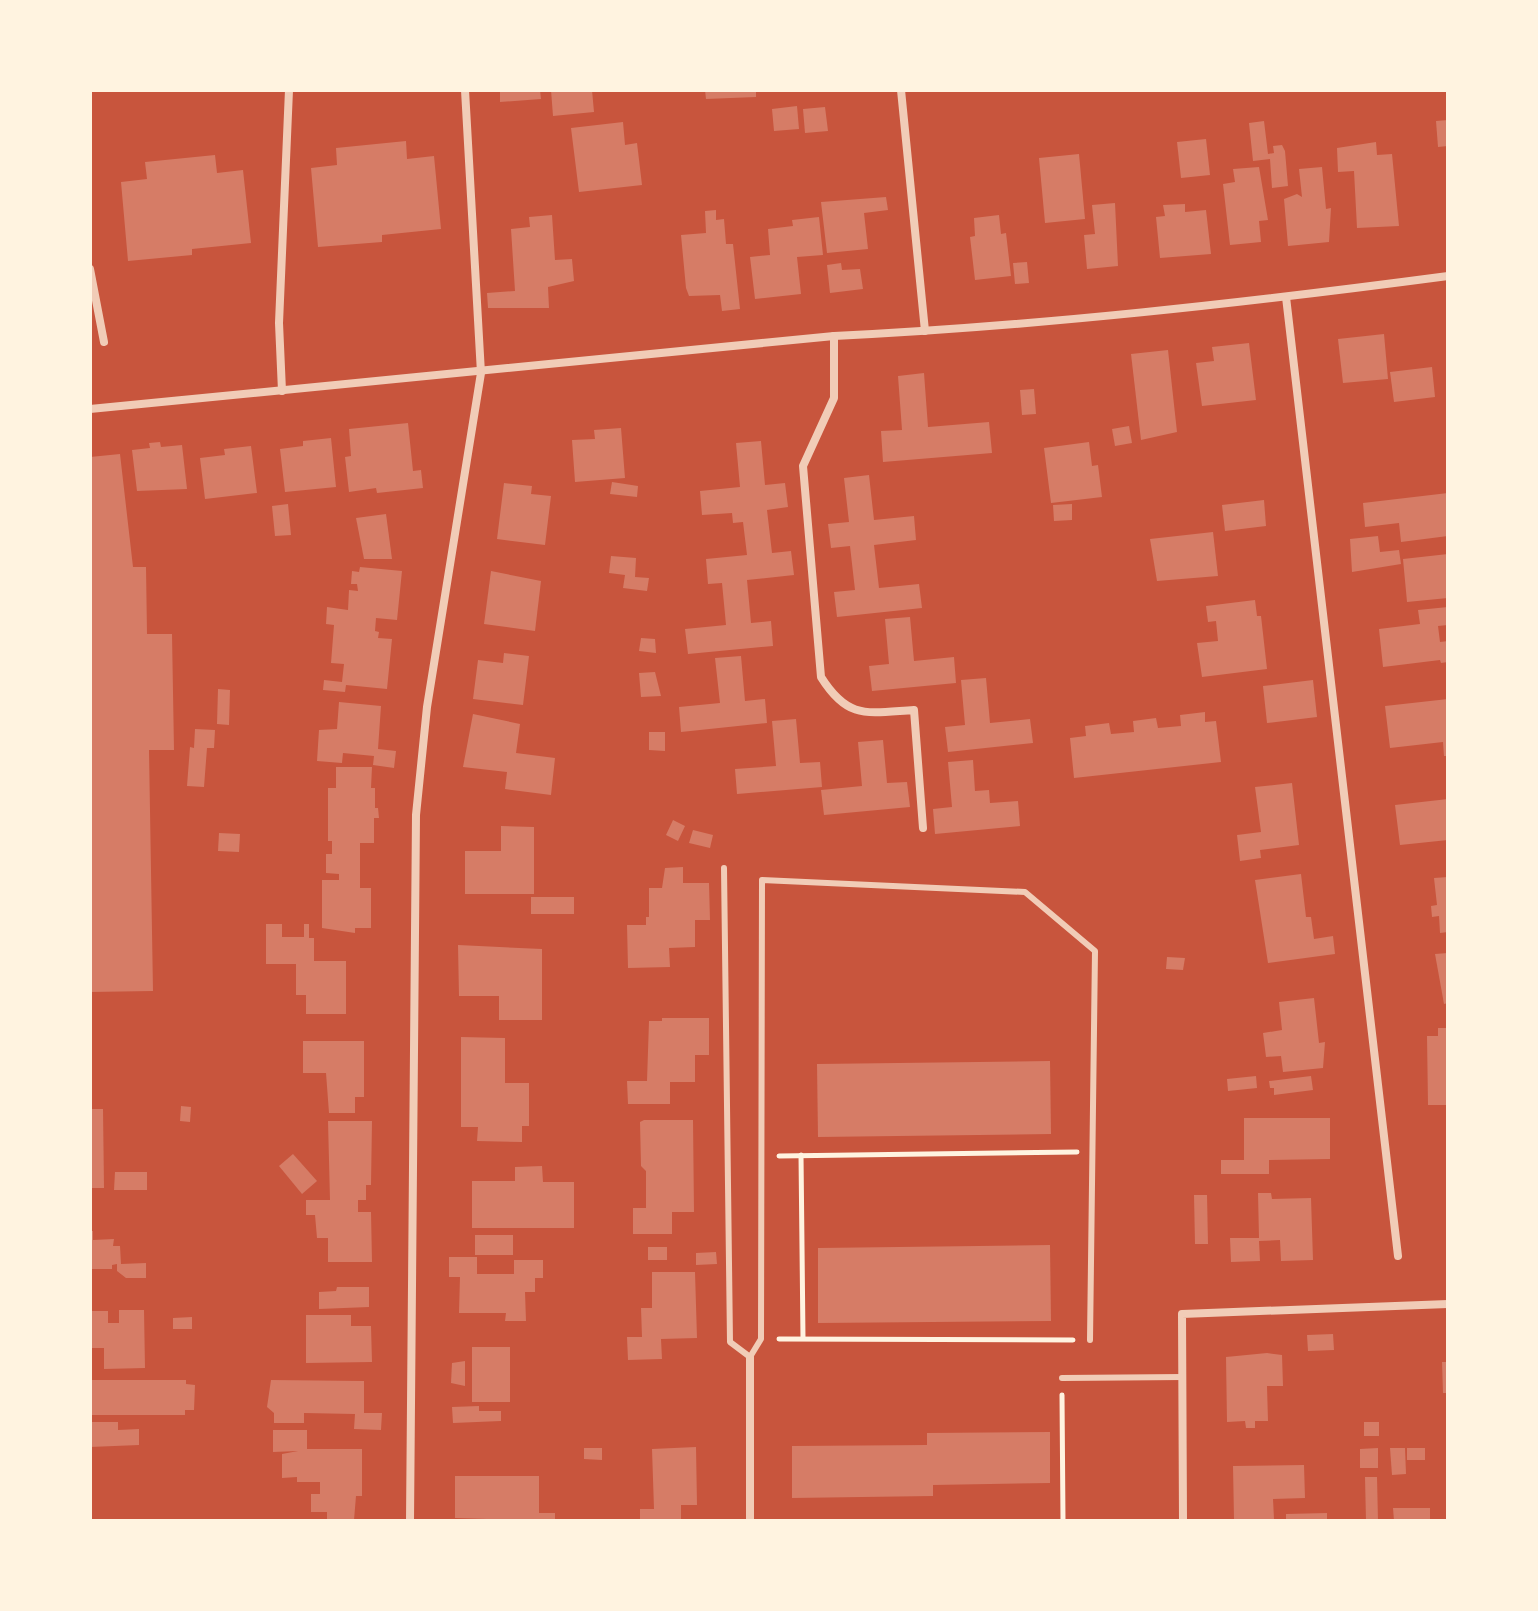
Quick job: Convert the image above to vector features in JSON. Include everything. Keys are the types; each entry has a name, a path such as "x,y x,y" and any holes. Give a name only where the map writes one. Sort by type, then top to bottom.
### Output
{"street":[{"path":"282,391 279,323 289,90"},
{"path":"410,1521 416,815 427,707 481,373 465,90"},
{"path":"901,90 925,331"},
{"path":"90,269 104,342"},
{"path":"90,409 834,336 925,331 1286,297 1448,276"},
{"path":"1286,297 1398,1256"},
{"path":"834,336 834,398 803,466 821,677 836,701 861,713 914,710 923,828"},
{"path":"1183,1521 1182,1314 1448,1304"},
{"path":"750,1357 750,1521"}],"lane":[{"path":"724,868 730,1342 750,1357 761,1339 762,880 1025,892 1095,951 1090,1340"},
{"path":"1062,1378 1183,1377"}],"path":[{"path":"762,1157 1092,1151"},
{"path":"801,1155 803,1338"},
{"path":"761,1339 1090,1340"},
{"path":"1062,1378 1063,1521"}],"building":[{"path":"500,90 540,90 541,99 500,102"},
{"path":"551,90 592,90 594,112 553,116"},
{"path":"705,90 756,90 756,97 706,99"},
{"path":"797,106 799,129 774,131 772,109"},
{"path":"825,107 828,131 805,133 803,109"},
{"path":"1448,120 1448,146 1438,147 1436,121"},
{"path":"1264,121 1268,154 1274,153 1273,146 1282,145 1285,151 1288,186 1272,188 1270,159 1253,161 1249,123"},
{"path":"623,122 625,145 637,143 642,185 579,192 571,128"},
{"path":"1206,139 1210,175 1181,178 1177,142"},
{"path":"406,141 407,159 434,156 441,229 382,235 382,242 318,247 311,168 337,165 336,148"},
{"path":"1376,142 1377,155 1392,154 1399,226 1357,228 1354,171 1338,172 1337,148"},
{"path":"1079,154 1085,219 1045,223 1039,158"},
{"path":"215,155 217,173 243,170 251,243 192,249 192,255 128,261 121,182 147,179 145,162"},
{"path":"1259,167 1268,220 1259,221 1261,242 1230,245 1223,184 1235,182 1233,169"},
{"path":"1322,167 1326,209 1331,208 1329,242 1288,246 1284,199 1297,194 1302,197 1299,169"},
{"path":"886,197 888,210 864,213 868,249 827,253 821,202"},
{"path":"1115,203 1118,266 1087,269 1084,235 1095,234 1092,205"},
{"path":"1185,204 1185,212 1206,210 1211,254 1160,258 1156,217 1165,216 1163,205"},
{"path":"716,210 716,220 724,219 726,244 733,244 740,309 722,311 720,295 689,296 686,288 681,235 706,233 705,211"},
{"path":"552,215 555,260 572,259 574,281 548,287 549,308 488,308 487,293 515,291 511,229 530,227 529,217"},
{"path":"999,215 1001,234 1006,233 1011,276 975,280 970,237 975,236 974,218"},
{"path":"819,217 823,255 797,257 801,294 755,299 750,257 770,255 768,229 793,226 792,220"},
{"path":"1027,262 1029,283 1015,284 1013,263"},
{"path":"841,263 842,270 860,269 863,289 830,293 827,265"},
{"path":"1384,334 1388,379 1343,383 1338,339"},
{"path":"1249,343 1256,400 1202,406 1196,363 1214,361 1212,347"},
{"path":"1168,350 1177,432 1141,440 1131,354"},
{"path":"1432,367 1435,397 1394,402 1390,372"},
{"path":"924,373 928,427 989,422 992,453 883,462 881,431 902,430 898,376"},
{"path":"1034,389 1036,414 1022,415 1020,390"},
{"path":"408,423 413,471 421,470 423,488 377,493 376,488 349,492 345,457 351,456 349,429"},
{"path":"1129,426 1132,443 1115,446 1112,429"},
{"path":"621,428 625,478 575,482 572,440 595,439 594,430"},
{"path":"331,438 336,487 285,492 280,449 303,446 303,441"},
{"path":"761,441 765,485 785,483 788,507 767,510 772,553 791,551 794,575 747,580 751,623 771,621 773,646 688,654 685,629 726,625 722,583 708,584 706,559 747,555 743,522 733,523 732,513 702,515 700,491 740,487 736,443"},
{"path":"160,442 161,447 182,445 187,489 137,491 132,450 150,448 149,443"},
{"path":"1089,442 1092,466 1098,465 1102,497 1051,503 1044,448"},
{"path":"251,446 257,493 205,499 200,458 225,455 224,449"},
{"path":"120,454 133,567 146,567 147,634 172,634 174,750 149,750 153,991 90,992 90,457"},
{"path":"869,475 874,520 914,516 916,540 874,545 879,588 919,584 922,608 837,617 834,592 855,590 850,546 831,548 828,524 849,522 844,478"},
{"path":"612,482 638,486 637,497 610,494"},
{"path":"504,483 532,486 531,494 551,496 545,545 497,539"},
{"path":"1448,493 1448,536 1401,542 1399,523 1365,527 1363,503"},
{"path":"1264,500 1266,526 1225,531 1222,505"},
{"path":"288,504 291,535 275,536 272,506"},
{"path":"1072,504 1072,520 1054,521 1053,505"},
{"path":"386,514 392,559 364,559 356,518"},
{"path":"1213,532 1218,576 1157,581 1150,539"},
{"path":"1378,536 1380,552 1399,550 1401,564 1352,572 1350,539"},
{"path":"1448,554 1448,598 1407,602 1403,559"},
{"path":"611,556 636,558 635,577 649,578 647,591 623,588 625,575 609,573"},
{"path":"360,567 402,571 397,620 376,618 378,638 392,639 387,689 346,685 345,692 323,690 324,680 342,682 344,664 331,663 334,625 326,624 327,607 348,610 349,590 358,591 357,584 351,584 352,571 359,572"},
{"path":"491,571 541,581 535,631 484,624"},
{"path":"1255,600 1257,616 1261,616 1267,669 1202,677 1197,643 1218,641 1216,621 1208,622 1206,606"},
{"path":"1448,607 1448,625 1438,626 1440,642 1448,641 1448,662 1441,663 1440,660 1383,667 1379,629 1420,624 1418,610"},
{"path":"910,617 914,661 954,657 956,683 872,691 869,666 889,664 885,619"},
{"path":"641,638 655,639 656,653 639,651"},
{"path":"504,653 529,656 523,705 473,699 478,660 503,663"},
{"path":"741,656 745,701 765,699 767,723 681,732 679,707 720,703 715,658"},
{"path":"655,672 661,696 641,697 639,673"},
{"path":"986,678 990,723 1030,719 1033,743 948,752 945,727 965,725 961,680"},
{"path":"1313,680 1317,717 1267,723 1263,686"},
{"path":"218,689 230,690 229,725 217,724"},
{"path":"1448,699 1448,756 1444,756 1443,742 1390,748 1385,706"},
{"path":"339,702 381,706 378,749 396,751 394,768 373,765 374,756 343,753 342,763 317,761 319,730 337,729"},
{"path":"1205,712 1205,722 1216,721 1221,762 1074,778 1070,738 1086,736 1085,726 1109,723 1111,734 1134,732 1133,721 1156,718 1158,728 1181,726 1180,715"},
{"path":"473,714 520,724 516,753 555,758 551,795 505,789 507,772 463,767"},
{"path":"796,719 800,763 820,762 822,787 737,794 735,769 776,766 772,721"},
{"path":"195,729 215,730 214,748 207,748 204,787 187,786 190,747 194,748"},
{"path":"649,732 665,732 665,751 649,750"},
{"path":"883,740 887,783 907,782 910,807 824,815 821,790 862,786 858,742"},
{"path":"973,760 975,791 989,790 990,803 1018,801 1020,826 935,834 933,809 952,807 948,762"},
{"path":"336,767 372,767 371,788 375,788 375,808 378,808 379,818 374,818 374,843 360,843 360,888 371,888 371,928 355,928 355,933 322,928 322,880 339,880 339,874 326,873 326,854 332,854 332,841 328,841 328,788 336,788"},
{"path":"1292,783 1299,845 1260,850 1261,858 1240,861 1237,835 1261,832 1255,787"},
{"path":"1448,799 1448,840 1400,845 1395,805"},
{"path":"673,820 685,826 678,841 666,835"},
{"path":"501,826 534,827 534,894 465,894 465,851 501,851"},
{"path":"693,830 713,835 710,848 689,843"},
{"path":"219,833 240,834 239,852 218,851"},
{"path":"683,867 683,883 709,883 710,920 695,920 695,947 669,948 670,967 628,968 627,925 646,925 649,888 662,888 665,868"},
{"path":"1301,874 1306,917 1311,917 1314,939 1333,936 1335,954 1268,963 1255,880"},
{"path":"1448,877 1448,932 1440,933 1439,916 1432,917 1431,906 1437,905 1434,878"},
{"path":"531,897 574,897 574,914 531,914"},
{"path":"266,924 282,924 282,937 304,937 304,924 309,924 309,938 314,938 314,961 346,961 346,1014 306,1014 306,995 296,995 296,964 266,964"},
{"path":"458,945 542,949 542,1020 499,1020 499,996 459,996"},
{"path":"1448,953 1448,1003 1444,1004 1435,954"},
{"path":"1167,957 1185,958 1183,970 1166,969"},
{"path":"1314,998 1319,1043 1325,1042 1323,1068 1283,1072 1281,1056 1266,1057 1263,1033 1282,1030 1279,1002"},
{"path":"662,1018 709,1018 709,1055 695,1055 695,1082 670,1082 670,1104 628,1104 627,1081 647,1081 649,1021 662,1021"},
{"path":"1438,1028 1448,1028 1448,1105 1428,1105 1427,1036 1438,1036"},
{"path":"461,1037 505,1038 505,1083 529,1083 529,1126 522,1126 522,1142 477,1141 478,1127 461,1127"},
{"path":"303,1041 364,1041 364,1097 355,1097 355,1113 329,1113 326,1073 303,1073"},
{"path":"1050,1061 1051,1134 818,1137 817,1064"},
{"path":"1256,1076 1257,1088 1228,1091 1227,1079"},
{"path":"1311,1076 1313,1090 1274,1095 1274,1088 1270,1088 1269,1081"},
{"path":"181,1106 191,1107 190,1122 180,1121"},
{"path":"90,1109 103,1109 104,1188 90,1188"},
{"path":"1244,1118 1330,1118 1330,1159 1269,1160 1269,1174 1221,1174 1221,1160 1244,1160"},
{"path":"693,1120 694,1212 672,1212 672,1234 633,1234 633,1208 646,1208 646,1171 641,1166 640,1122"},
{"path":"328,1121 372,1121 371,1185 366,1185 366,1200 358,1200 358,1212 371,1212 372,1262 328,1262 328,1238 317,1238 315,1215 306,1215 306,1200 330,1200"},
{"path":"293,1154 317,1181 302,1194 279,1166"},
{"path":"542,1166 543,1182 574,1182 574,1228 472,1228 472,1181 515,1181 515,1167"},
{"path":"115,1172 147,1172 147,1190 114,1190"},
{"path":"1258,1193 1271,1193 1272,1199 1311,1198 1313,1260 1281,1261 1280,1240 1259,1241 1260,1261 1231,1262 1230,1238 1259,1238"},
{"path":"1194,1195 1207,1195 1208,1244 1195,1244"},
{"path":"90,1231 93,1231 93,1240 114,1239 113,1246 120,1246 121,1264 146,1263 146,1278 126,1278 117,1271 117,1264 112,1265 112,1269 90,1269"},
{"path":"475,1235 513,1235 513,1255 475,1255"},
{"path":"1050,1245 1051,1321 818,1323 818,1248"},
{"path":"648,1247 667,1247 667,1260 648,1260"},
{"path":"716,1252 717,1264 696,1265 696,1253"},
{"path":"449,1257 477,1257 477,1274 514,1274 514,1260 543,1260 543,1278 535,1278 535,1292 525,1292 526,1321 505,1321 506,1313 459,1313 460,1277 449,1277"},
{"path":"652,1272 695,1272 697,1338 661,1339 662,1359 628,1360 627,1337 642,1337 641,1308 652,1308"},
{"path":"337,1287 369,1287 369,1307 319,1309 319,1292 336,1291"},
{"path":"119,1310 144,1310 145,1368 104,1369 104,1348 90,1348 90,1311 108,1311 108,1323 119,1323"},
{"path":"306,1315 351,1315 351,1326 371,1326 372,1362 306,1363"},
{"path":"192,1317 192,1329 173,1329 173,1318"},
{"path":"1333,1334 1334,1350 1308,1351 1307,1335"},
{"path":"472,1347 510,1347 510,1402 472,1402"},
{"path":"1267,1353 1282,1355 1283,1386 1267,1386 1268,1421 1255,1421 1255,1428 1246,1428 1245,1421 1227,1422 1226,1357"},
{"path":"465,1361 465,1386 451,1383 452,1363"},
{"path":"1442,1362 1448,1362 1448,1393 1443,1393"},
{"path":"90,1380 186,1380 186,1384 195,1385 194,1410 185,1410 185,1415 90,1415"},
{"path":"271,1380 364,1381 364,1413 382,1413 381,1430 354,1429 355,1414 304,1413 304,1423 274,1423 274,1413 267,1407"},
{"path":"479,1406 479,1411 501,1411 501,1421 453,1423 452,1407"},
{"path":"90,1422 118,1422 118,1430 139,1429 139,1445 90,1447"},
{"path":"1364,1422 1379,1422 1379,1436 1364,1436"},
{"path":"273,1430 307,1430 307,1449 362,1449 362,1496 356,1496 354,1520 327,1520 327,1512 311,1512 311,1494 320,1494 320,1482 297,1482 297,1477 282,1478 282,1454 298,1451 273,1452"},
{"path":"1050,1432 1050,1483 933,1485 933,1496 792,1498 792,1446 927,1445 927,1433"},
{"path":"696,1447 697,1505 681,1505 681,1521 640,1521 640,1509 654,1509 652,1449"},
{"path":"584,1448 602,1448 602,1460 584,1459"},
{"path":"1378,1448 1378,1468 1360,1468 1360,1449"},
{"path":"1390,1448 1405,1448 1406,1474 1392,1475"},
{"path":"1407,1448 1425,1448 1425,1460 1407,1460"},
{"path":"1304,1465 1305,1498 1273,1499 1274,1519 1234,1519 1233,1466"},
{"path":"455,1476 539,1476 539,1513 555,1513 555,1521 455,1518"},
{"path":"1365,1477 1377,1477 1378,1521 1366,1521"},
{"path":"1393,1508 1430,1508 1430,1521 1394,1521"},
{"path":"1327,1513 1327,1521 1286,1521 1286,1514"}]}
